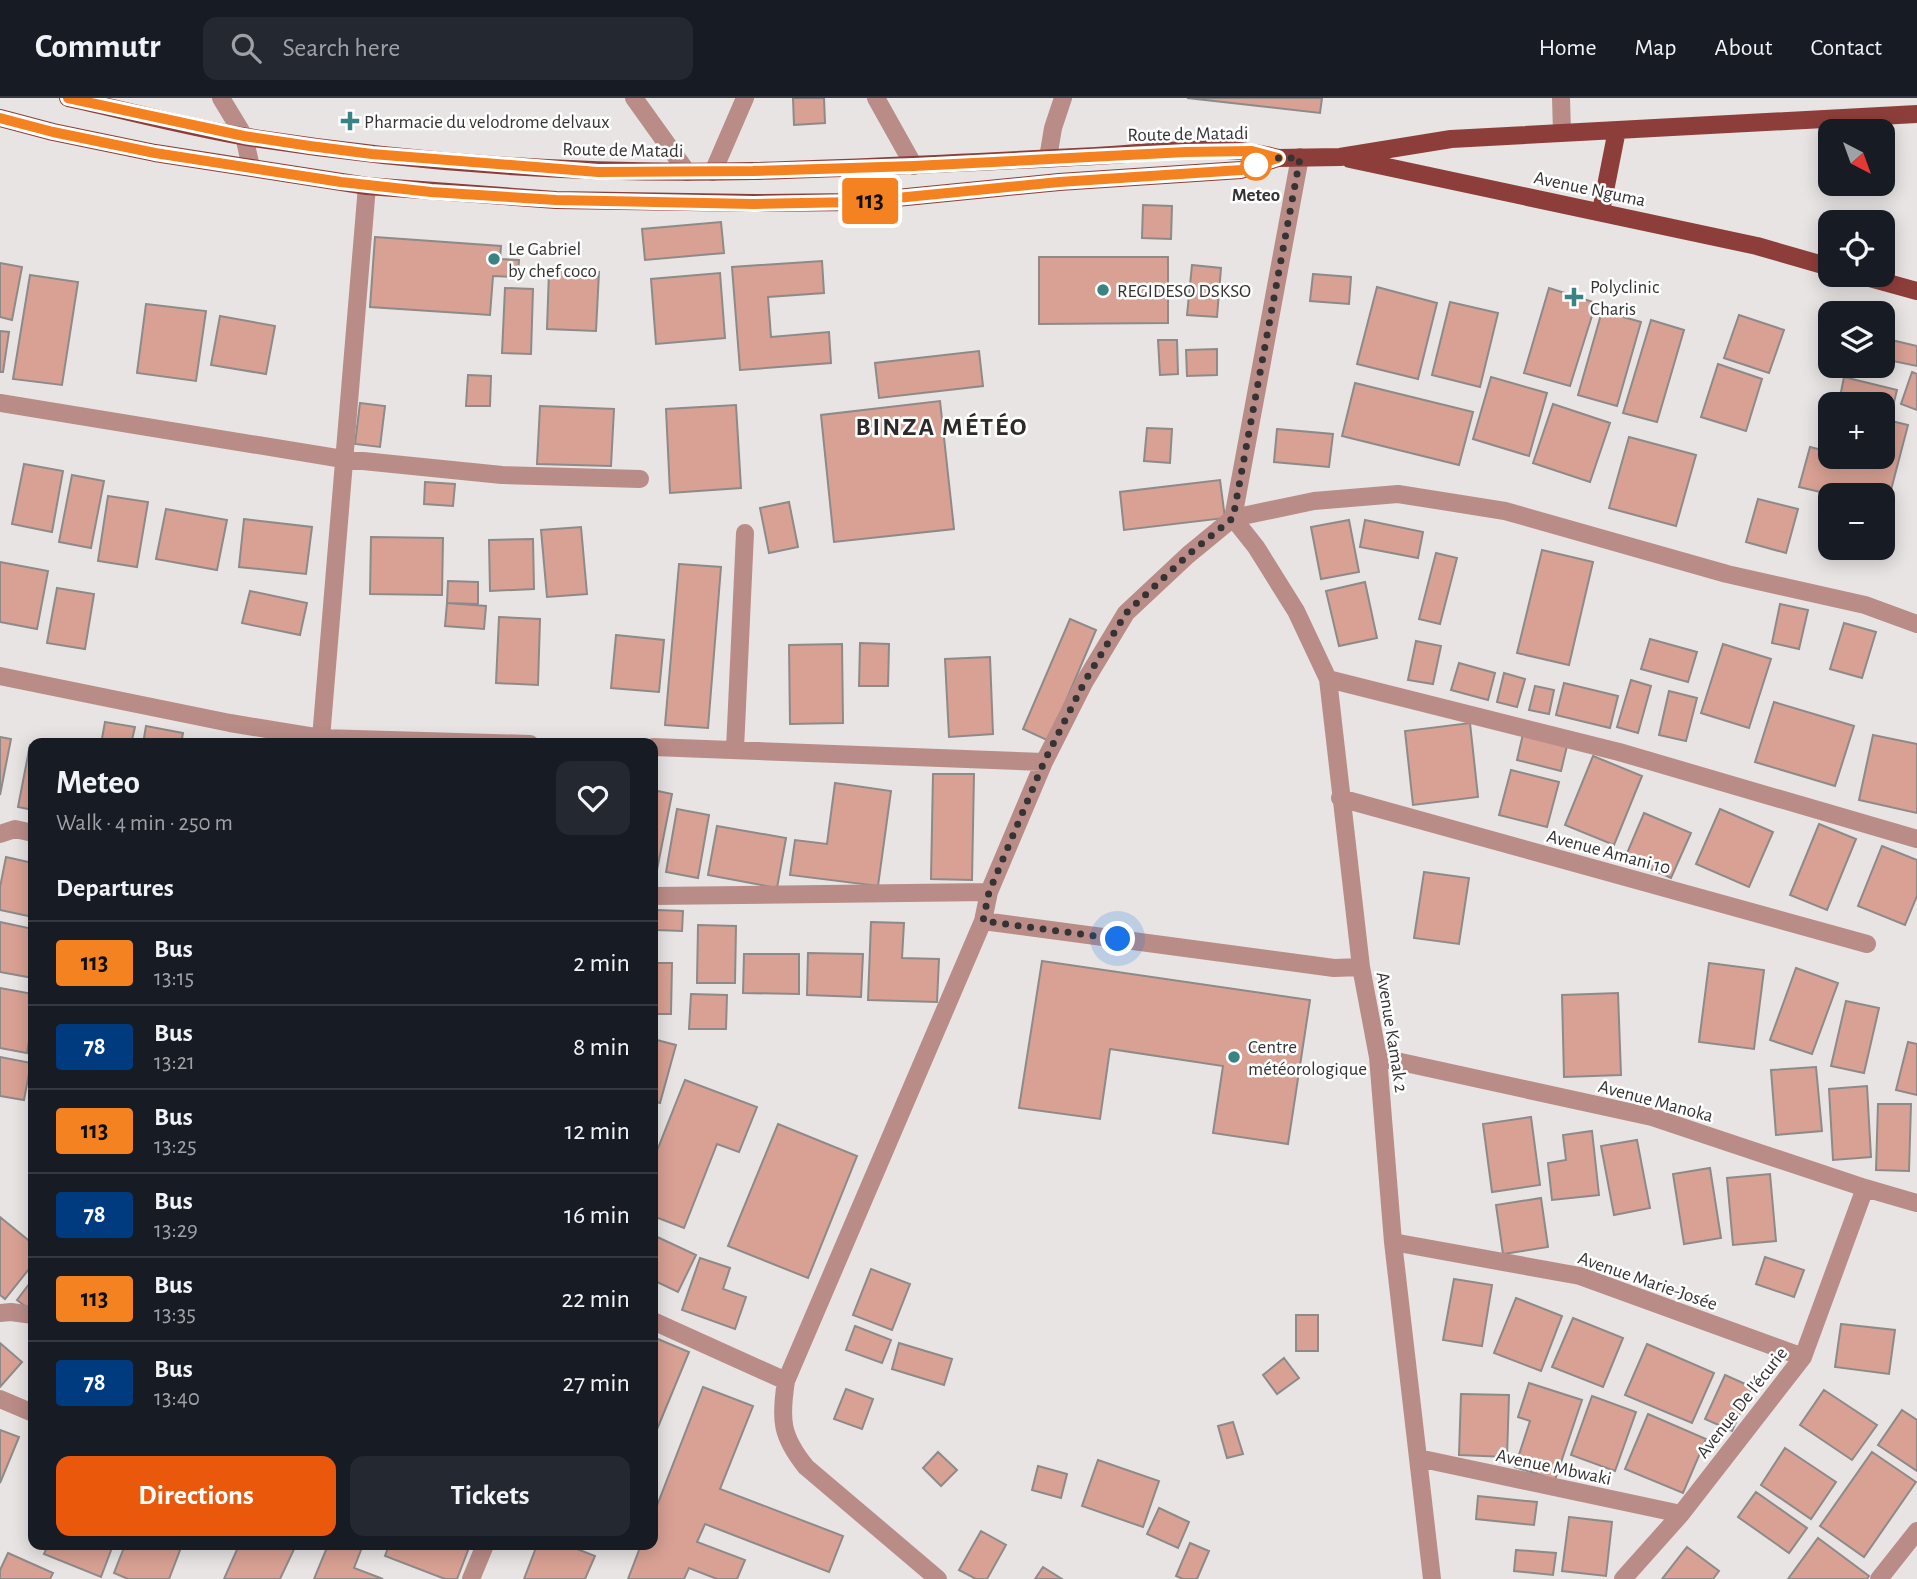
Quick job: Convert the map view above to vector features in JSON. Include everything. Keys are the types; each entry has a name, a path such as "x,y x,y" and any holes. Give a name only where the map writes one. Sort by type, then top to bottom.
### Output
{"main road":[{"name":"Route de Matadi","path":"68,98 244,136 372,154 598,172 713,172 914,166 1252,151 1278,158"},
{"path":"1278,158 1340,157 1451,139 1917,114"},
{"name":"Route de Matadi","path":"0,118 155,153 367,186 556,200 754,204 856,202 1059,182 1241,170 1278,158"},
{"path":"1601,211 1617,130"},
{"name":"Avenue Nguma","path":"1340,157 1601,211 1757,246 1818,264"},
{"path":"753,171 754,204"},
{"path":"1895,285 1917,291"}],"street":[{"path":"221,98 244,136 251,167"},
{"path":"634,98 687,172"},
{"path":"713,172 745,98"},
{"path":"876,98 914,166"},
{"path":"1048,158 1053,128 1063,98"},
{"path":"1561,98 1562,132"},
{"path":"1233,518 1300,158"},
{"path":"0,676 230,723 321,738 367,186"},
{"path":"0,403 343,459 502,475 640,480"},
{"path":"938,1579 806,1467 789,1446 783,1420 786,1381 983,921 989,892 1044,762 1085,681 1126,613 1188,555 1233,518 1314,501 1398,494 1505,511 1727,574 1865,605 1917,624"},
{"name":"Avenue Kamak 2","path":"1233,518 1256,547 1296,611 1328,679 1361,967 1378,1057 1393,1242 1432,1579"},
{"path":"735,749 745,533"},
{"path":"1328,679 1619,752 1917,839"},
{"path":"658,747 1044,762"},
{"name":"Avenue Amani 10","path":"1340,798 1867,944"},
{"path":"0,834 15,829 28,832"},
{"path":"658,896 989,892"},
{"path":"983,921 1334,968 1361,967"},
{"name":"Avenue Manoka","path":"1378,1057 1652,1117 1917,1203"},
{"name":"Avenue De l'écurie","path":"1623,1579 1681,1514 1803,1357 1865,1188"},
{"name":"Avenue Marie-Josée","path":"1393,1242 1580,1276 1803,1357"},
{"path":"0,1313 28,1315"},
{"path":"658,1323 786,1381"},
{"path":"0,1399 28,1411"},
{"name":"Avenue Mbwaki","path":"1418,1458 1681,1514"},
{"path":"1880,1579 1917,1531"},
{"path":"471,1579 483,1550"}],"building":[{"path":"793,98 824,98 825,123 794,125"},
{"path":"1187,98 1322,98 1320,113"},
{"path":"1143,205 1172,206 1171,239 1142,238"},
{"path":"721,222 724,253 645,260 642,229"},
{"path":"375,237 501,246 500,259 519,260 518,277 493,276 490,315 370,307"},
{"name":"REGIDESO DSKSO","path":"1039,257 1168,257 1168,323 1039,324"},
{"path":"822,261 824,293 768,297 771,337 829,332 831,363 740,370 732,267"},
{"path":"0,263 22,267 12,320 0,317"},
{"path":"1192,265 1221,268 1217,317 1187,315"},
{"path":"549,271 599,272 596,331 547,329"},
{"path":"720,273 725,338 656,344 651,279"},
{"path":"1313,274 1351,277 1349,304 1310,301"},
{"path":"30,275 78,282 62,385 13,379"},
{"path":"1377,287 1437,303 1418,379 1357,364"},
{"path":"505,288 533,289 531,354 502,353"},
{"path":"1549,288 1596,303 1570,386 1524,373"},
{"path":"1450,302 1498,313 1480,387 1432,375"},
{"path":"146,304 206,311 196,381 137,373"},
{"path":"1602,311 1641,322 1617,406 1578,395"},
{"path":"1739,315 1784,330 1769,373 1724,358"},
{"path":"220,316 275,326 266,374 211,365"},
{"path":"1651,320 1684,330 1657,422 1623,413"},
{"path":"0,331 9,332 3,372 0,372"},
{"path":"1158,340 1177,340 1178,374 1160,375"},
{"path":"1895,341 1917,346 1917,366 1895,361"},
{"path":"1217,349 1217,375 1187,376 1186,350"},
{"path":"979,351 983,386 879,398 875,363"},
{"path":"1718,364 1762,379 1746,431 1701,417"},
{"path":"1912,372 1917,374 1917,410 1901,404"},
{"path":"468,375 491,376 490,406 466,406"},
{"path":"1491,377 1547,393 1529,456 1473,439"},
{"path":"1844,378 1897,390 1895,398 1895,392 1841,392"},
{"path":"1355,383 1473,412 1459,465 1342,436"},
{"path":"940,401 954,529 834,542 821,415"},
{"path":"360,403 385,406 380,447 355,444"},
{"path":"1553,404 1610,423 1590,482 1533,463"},
{"path":"736,405 741,488 670,493 666,409"},
{"path":"540,406 614,409 611,466 537,464"},
{"path":"1895,422 1908,425 1893,483 1818,483 1818,491 1799,487 1810,447 1818,449 1818,469 1895,469"},
{"path":"1147,428 1172,429 1170,463 1144,461"},
{"path":"1277,429 1333,434 1329,467 1274,462"},
{"path":"1629,437 1696,455 1676,526 1609,508"},
{"path":"24,464 63,471 52,532 12,524"},
{"path":"72,475 104,481 91,548 59,542"},
{"path":"1220,480 1225,518 1124,530 1120,492"},
{"path":"425,482 455,484 453,506 424,504"},
{"path":"108,496 148,502 137,567 98,561"},
{"path":"1758,499 1798,509 1786,553 1746,542"},
{"path":"789,502 798,547 769,553 760,508"},
{"path":"166,509 227,520 217,570 156,559"},
{"path":"244,519 312,527 306,574 239,567"},
{"path":"1349,520 1359,572 1321,579 1311,527"},
{"path":"1365,520 1423,532 1418,558 1360,547"},
{"path":"581,527 587,594 547,597 541,530"},
{"path":"371,537 443,538 442,595 370,594"},
{"path":"533,539 534,589 490,591 489,540"},
{"path":"1542,550 1593,562 1569,665 1517,653"},
{"path":"1436,553 1457,558 1440,624 1419,619"},
{"path":"0,562 48,571 37,629 0,622"},
{"path":"679,564 721,567 708,728 665,725"},
{"path":"448,581 478,582 478,604 447,603"},
{"path":"1365,582 1377,638 1339,646 1326,591"},
{"path":"57,588 94,594 85,649 47,643"},
{"path":"250,591 307,603 300,635 242,623"},
{"path":"447,603 486,606 484,629 445,626"},
{"path":"1780,604 1808,610 1799,649 1772,643"},
{"path":"499,617 540,619 538,685 496,683"},
{"path":"1070,619 1096,630 1049,741 1023,729"},
{"path":"1844,623 1876,632 1862,678 1830,669"},
{"path":"616,635 664,640 659,692 611,688"},
{"path":"1650,639 1697,652 1688,682 1641,669"},
{"path":"1416,641 1441,646 1433,684 1408,680"},
{"path":"860,643 889,644 888,686 859,686"},
{"path":"842,644 843,723 790,724 789,645"},
{"path":"1723,644 1771,659 1749,728 1701,713"},
{"path":"990,657 993,734 949,737 945,659"},
{"path":"1459,663 1495,673 1488,700 1451,690"},
{"path":"1504,673 1525,679 1517,707 1497,702"},
{"path":"1631,680 1651,686 1638,733 1617,727"},
{"path":"1564,683 1618,696 1610,728 1556,715"},
{"path":"1535,686 1554,690 1549,714 1529,710"},
{"path":"1669,691 1697,698 1686,741 1659,735"},
{"path":"1774,702 1854,726 1835,786 1755,762"},
{"path":"105,722 135,727 132,738 102,738"},
{"path":"1470,723 1478,797 1413,805 1405,731"},
{"path":"146,726 183,733 182,738 144,738"},
{"path":"1523,734 1567,746 1561,771 1517,760"},
{"path":"1873,735 1917,744 1917,813 1859,800"},
{"path":"0,737 11,739 0,795"},
{"path":"28,755 28,809 18,807"},
{"path":"1593,756 1642,776 1614,845 1565,825"},
{"path":"1511,770 1559,782 1547,827 1499,815"},
{"path":"933,774 974,774 972,880 931,879"},
{"path":"835,783 891,791 878,886 790,875 795,840 827,844"},
{"path":"658,791 672,794 658,865"},
{"path":"677,809 709,815 698,878 666,872"},
{"path":"1720,809 1773,832 1749,887 1696,864"},
{"path":"1644,813 1691,833 1671,878 1625,858"},
{"path":"1819,824 1856,839 1827,910 1790,895"},
{"path":"717,826 786,838 777,888 708,875"},
{"path":"1882,846 1917,860 1917,896 1905,925 1858,906"},
{"path":"6,857 28,862 28,916 0,910 0,887"},
{"path":"1424,872 1469,878 1459,944 1414,938"},
{"path":"658,910 683,911 682,931 658,930"},
{"path":"0,922 28,928 28,977 0,972"},
{"path":"871,922 904,923 902,958 939,959 937,1002 868,1000"},
{"path":"698,925 736,926 735,983 697,983"},
{"path":"808,953 863,954 861,997 807,995"},
{"path":"744,954 799,954 799,994 743,993"},
{"name":"Centre météorologique","path":"1042,961 1310,1000 1288,1144 1213,1133 1223,1066 1110,1049 1100,1119 1019,1108"},
{"path":"658,963 672,963 671,1014 658,1014"},
{"path":"1709,963 1764,970 1754,1049 1699,1042"},
{"path":"1796,968 1838,983 1812,1054 1770,1040"},
{"path":"0,988 28,993 27,1053 0,1048"},
{"path":"1618,993 1621,1075 1564,1077 1562,995"},
{"path":"691,994 727,995 726,1029 689,1029"},
{"path":"1846,1001 1879,1008 1864,1073 1831,1066"},
{"path":"658,1040 676,1045 658,1102"},
{"path":"1908,1042 1917,1044 1917,1095 1896,1090"},
{"path":"0,1057 28,1062 24,1100 0,1096"},
{"path":"1816,1067 1822,1131 1776,1135 1771,1070"},
{"path":"685,1080 757,1107 739,1152 717,1144 684,1228 658,1218 658,1148"},
{"path":"1867,1086 1871,1157 1833,1160 1829,1089"},
{"path":"1878,1104 1911,1104 1909,1171 1876,1170"},
{"path":"1531,1117 1540,1185 1492,1192 1483,1124"},
{"path":"778,1124 857,1156 808,1278 728,1246"},
{"path":"1592,1131 1599,1195 1552,1200 1548,1163 1566,1160 1563,1135"},
{"path":"1637,1140 1650,1208 1614,1215 1601,1146"},
{"path":"1710,1168 1721,1238 1684,1244 1673,1174"},
{"path":"1770,1174 1776,1241 1733,1245 1727,1178"},
{"path":"1541,1198 1548,1247 1503,1254 1496,1205"},
{"path":"0,1217 28,1240 28,1270 5,1299 0,1295"},
{"path":"658,1237 696,1255 678,1292 658,1282"},
{"path":"1765,1257 1804,1270 1794,1297 1756,1284"},
{"path":"700,1258 730,1268 723,1289 746,1297 735,1329 682,1310"},
{"path":"871,1269 910,1284 892,1330 853,1315"},
{"path":"1454,1279 1492,1285 1482,1346 1443,1340"},
{"path":"28,1286 28,1308 17,1300"},
{"path":"1516,1298 1562,1316 1541,1371 1494,1353"},
{"path":"1296,1315 1318,1315 1318,1351 1296,1351"},
{"path":"1573,1318 1623,1338 1603,1387 1552,1367"},
{"path":"1841,1324 1895,1330 1889,1374 1835,1367"},
{"path":"855,1326 891,1340 882,1363 846,1350"},
{"path":"658,1339 689,1352 658,1427"},
{"path":"0,1343 22,1362 0,1387"},
{"path":"899,1343 952,1359 944,1385 892,1369"},
{"path":"1647,1344 1714,1373 1692,1423 1625,1395"},
{"path":"1284,1358 1299,1378 1277,1394 1263,1375"},
{"path":"1725,1375 1752,1387 1732,1431 1705,1419"},
{"path":"1529,1383 1582,1400 1555,1480 1515,1467 1530,1421 1518,1417"},
{"path":"703,1387 753,1406 720,1489 843,1536 829,1572 705,1524 697,1542 745,1560 737,1579 717,1579 689,1568 684,1579 628,1579 639,1550 658,1550 658,1503"},
{"path":"846,1389 873,1399 862,1429 834,1419"},
{"path":"1824,1390 1877,1425 1852,1460 1800,1425"},
{"path":"1461,1394 1509,1395 1507,1457 1459,1455"},
{"path":"1592,1396 1636,1412 1615,1471 1571,1455"},
{"path":"1902,1410 1917,1420 1917,1471 1878,1445"},
{"path":"1648,1414 1706,1439 1683,1493 1625,1469"},
{"path":"1233,1422 1243,1454 1227,1458 1218,1426"},
{"path":"0,1430 19,1437 0,1483"},
{"path":"1785,1448 1836,1482 1811,1519 1761,1485"},
{"path":"938,1452 957,1470 941,1486 923,1468"},
{"path":"1872,1452 1916,1482 1864,1557 1820,1526"},
{"path":"1098,1460 1159,1481 1143,1527 1082,1506"},
{"path":"1038,1466 1067,1474 1061,1498 1032,1490"},
{"path":"1756,1492 1807,1528 1789,1553 1738,1517"},
{"path":"1478,1496 1537,1502 1534,1525 1476,1519"},
{"path":"1159,1508 1189,1522 1178,1548 1147,1534"},
{"path":"1569,1517 1612,1522 1606,1576 1562,1571"},
{"path":"981,1531 1006,1545 987,1579 976,1579 959,1570"},
{"path":"1818,1538 1869,1576 1867,1579 1788,1579"},
{"path":"1190,1543 1209,1551 1197,1579 1183,1579 1176,1576"},
{"path":"1687,1547 1719,1571 1713,1579 1662,1579"},
{"path":"46,1550 111,1550 101,1577 44,1554"},
{"path":"123,1550 180,1550 169,1579 128,1579 114,1573"},
{"path":"237,1550 294,1550 280,1579 224,1579"},
{"path":"326,1550 361,1550 354,1568 383,1579 314,1579"},
{"path":"387,1550 468,1550 457,1579 445,1579 385,1556"},
{"path":"535,1550 580,1550 595,1556 585,1579 524,1579"},
{"path":"1516,1550 1556,1553 1553,1575 1514,1571"},
{"path":"8,1553 53,1573 50,1579 0,1579 0,1570"},
{"path":"1043,1567 1062,1579 1035,1579"}],"bus line":[{"name":"113","path":"0,118 155,153 367,186 556,200 754,204 856,202 1059,182 1241,170 1278,158 1252,151 1186,152 914,166 598,172 372,154 310,146 244,136 68,98"}],"place":[{"name":"Pharmacie du velodrome delvaux","path":"350,121"},
{"name":"Meteo","path":"1256,165"},
{"name":"Le Gabriel by chef coco","path":"494,259"},
{"name":"REGIDESO DSKSO","path":"1103,290"},
{"name":"Polyclinic Charis","path":"1574,297"},
{"name":"Centre météorologique","path":"1234,1057"}],"district":[{"name":"BINZA MÉTÉO","path":"942,426"}],"route":[{"path":"1118,939 983,921 989,892 1044,762 1085,681 1126,613 1188,555 1233,518 1300,158 1278,158 1256,165"}]}
